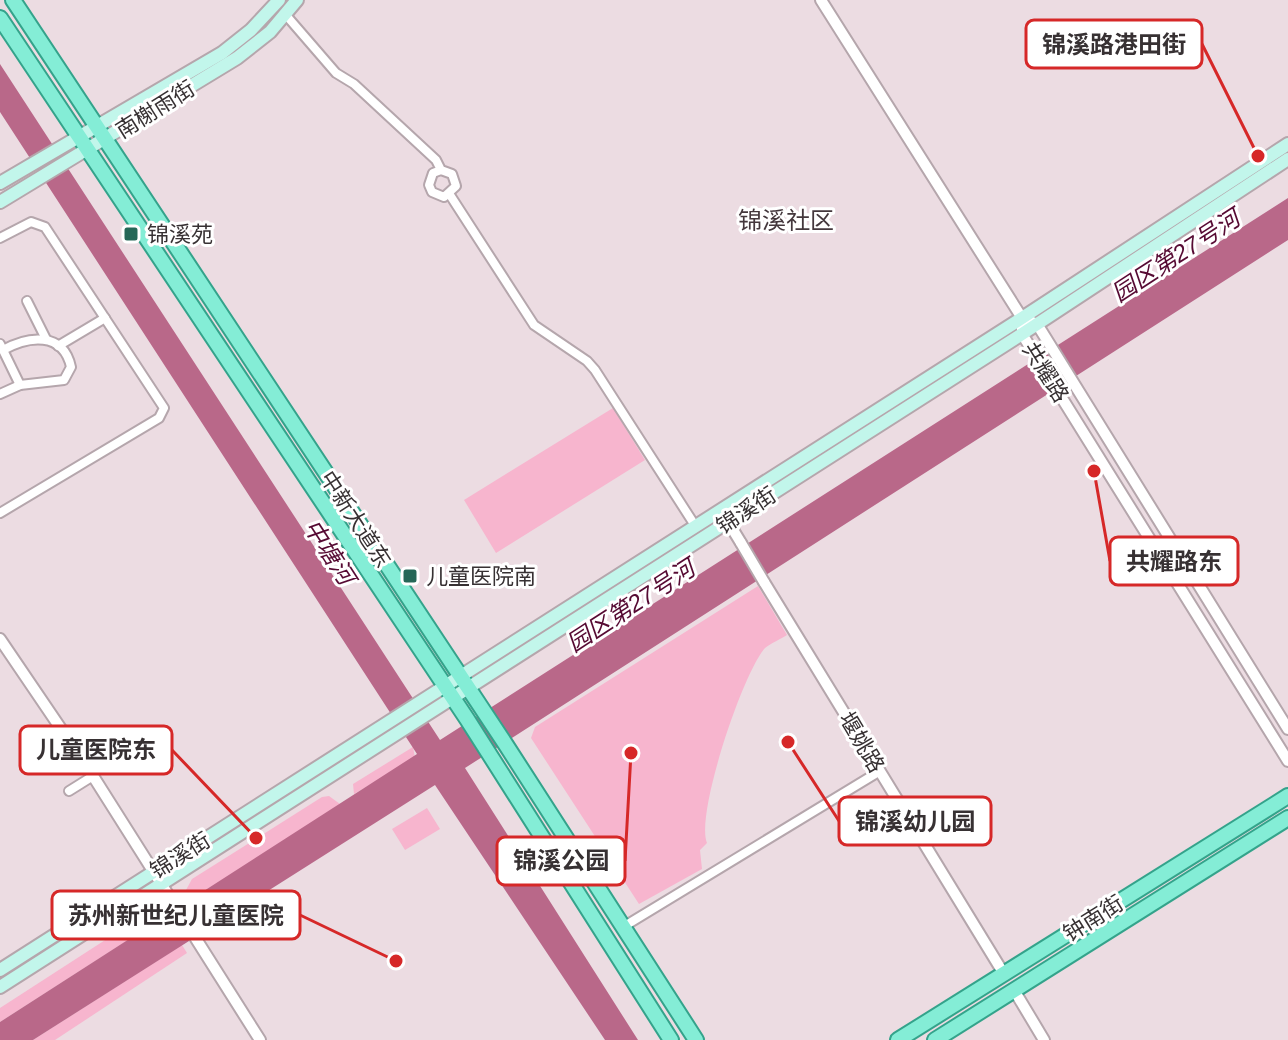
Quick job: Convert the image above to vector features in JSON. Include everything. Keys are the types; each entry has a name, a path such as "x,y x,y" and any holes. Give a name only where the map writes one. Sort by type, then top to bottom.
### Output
{"main road":[{"name":"中新大道东","path":"13,0 506,745 696,1040"},
{"name":"南榭雨街","path":"0,202 88,150 101,133 222,53 251,30 279,0"},
{"name":"南榭雨街","path":"0,183 79,137 101,133 237,58 270,32 297,0"},
{"name":"中新大道东","path":"0,18 467,719 671,1040"},
{"name":"锦溪街","path":"464,682 724,516 1288,144"},
{"name":"锦溪街","path":"0,970 153,872 420,711 696,527 724,516 1022,334 1288,159"},
{"name":"锦溪街","path":"0,987 161,884 396,726"},
{"name":"钟南街","path":"898,1040 1288,796"},
{"name":"钟南街","path":"935,1040 1288,818"}],"street":[{"path":"821,0 1022,318"},
{"path":"285,14 336,73 365,95 436,160 441,170 455,178 456,186 450,195 439,197 430,189 431,176 441,170"},
{"path":"450,195 534,325 591,364 696,527"},
{"path":"0,238 31,222 45,227 160,402 163,414 0,513"},
{"path":"27,301 46,339"},
{"path":"58,346 105,318"},
{"name":"共耀路","path":"1288,729 1052,347 1037,324 1022,318 1022,334 1288,761"},
{"path":"0,394 20,385 53,383 70,375 69,359 58,346 46,339 32,337 2,347 20,385"},
{"name":"堰姚路","path":"724,516 1004,974"},
{"path":"0,639 93,776 260,1040"},
{"path":"623,927 880,771"},
{"path":"69,791 93,776"},
{"path":"1014,990 1044,1040"}],"shaded area":[{"path":"0,64 440,740 1288,198 1288,240 465,768 638,1040 605,1040 435,785 33,1040 0,1040 0,1022 417,754 0,112"},
{"path":"613,408 645,460 496,553 464,500"},
{"path":"758,586 787,635 765,648 734,713 708,804 707,843 700,850 702,869 639,904 531,738 535,727"},
{"path":"413,747 415,758 354,794 353,784"},
{"path":"329,796 340,804 190,901 186,890 192,879 322,797"},
{"path":"427,808 440,829 405,850 392,829"},
{"path":"150,911 164,917 0,1022 0,1008"},
{"path":"182,945 187,953 55,1040 33,1040"}],"place":[{"name":"锦溪路港田街","path":"1258,156"},
{"name":"锦溪苑","path":"131,234"},
{"name":"共耀路东","path":"1094,471"},
{"name":"儿童医院南","path":"410,576"},
{"name":"锦溪幼儿园","path":"788,742"},
{"name":"锦溪公园","path":"631,753"},
{"name":"儿童医院东","path":"256,838"},
{"name":"苏州新世纪儿童医院","path":"396,961"}],"district":[{"name":"锦溪社区","path":"786,221"}],"water label":[{"name":"园区第27号河","path":"1176,256"},
{"name":"中塘河","path":"329,552"},
{"name":"园区第27号河","path":"631,606"}]}
